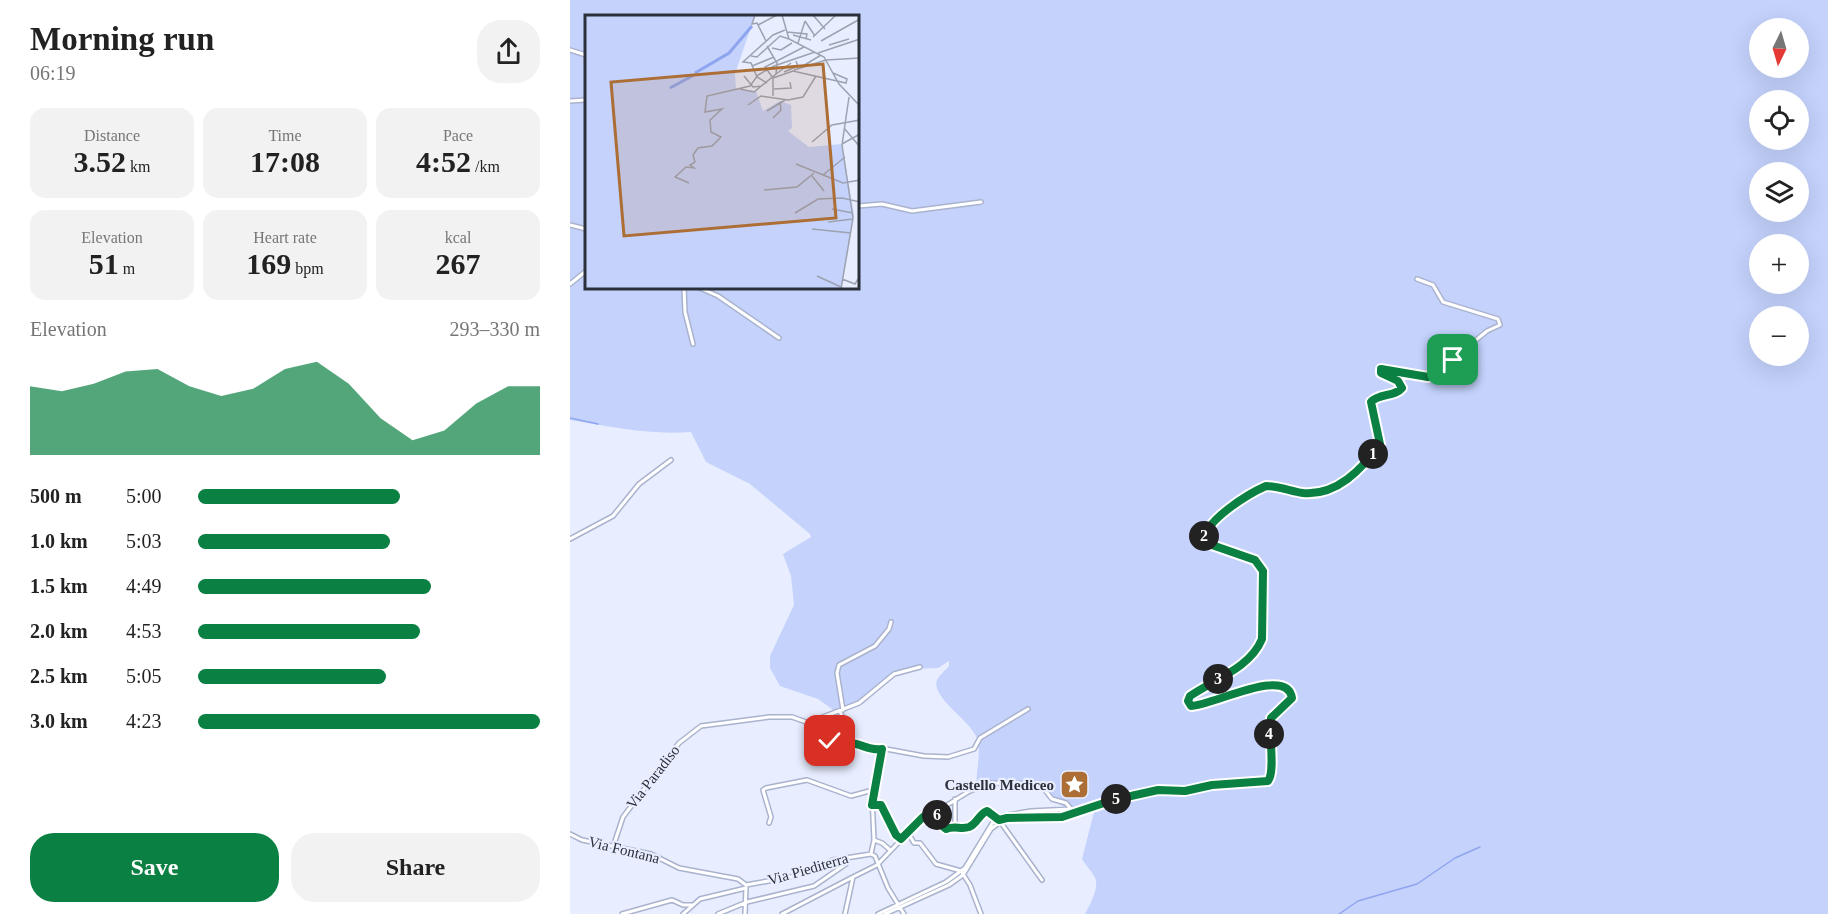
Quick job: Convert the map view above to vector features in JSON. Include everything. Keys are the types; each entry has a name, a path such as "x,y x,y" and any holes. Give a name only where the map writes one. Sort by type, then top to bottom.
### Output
{"street":[{"path":"570,50 585,55"},
{"path":"570,101 585,100"},
{"path":"860,206 882,204 912,211 981,202"},
{"path":"570,225 585,229"},
{"path":"570,284 585,272"},
{"path":"878,914 949,885 962,873 998,819 1031,811 1070,811 1152,792 1185,791 1212,785 1268,781 1271,772 1268,739 1271,718 1292,698 1287,686 1272,685 1204,705 1188,704 1190,696 1247,660 1258,648 1262,639 1263,571 1255,560 1205,542 1204,537 1209,526 1227,510 1266,486 1309,493 1334,488 1348,480 1380,444 1371,402 1378,396 1399,392 1402,388 1398,381 1381,373 1381,369 1428,377 1485,334 1497,328 1500,320 1443,302 1433,285 1417,279"},
{"path":"684,290 685,312 693,344"},
{"path":"704,290 718,296 779,338"},
{"path":"570,539 613,516 639,484 671,460"},
{"path":"852,743 842,711 837,673 839,665 875,646 890,629 891,622"},
{"path":"808,722 842,711 864,700 894,674 920,667"},
{"name":"Via Paradiso","path":"613,847 622,817 679,743 691,732 712,724 769,717 792,717 808,722 834,743 852,743 873,750 882,749 924,756 948,757 974,749 980,738 1028,709"},
{"path":"882,749 873,790 874,840 871,854 879,863 904,914"},
{"path":"769,823 770,814 763,790 766,788 807,780 850,796 873,790"},
{"path":"782,914 879,863 907,831 923,817 988,783 1042,785 1052,799 1066,802 1070,811"},
{"path":"955,799 955,825"},
{"path":"872,805 881,805 896,835 901,839"},
{"path":"936,812 943,827 948,829 955,825 970,826 987,811 998,819 1042,880"},
{"path":"998,819 1062,817 1070,811"},
{"path":"907,831 914,843 920,843 936,864 962,873 970,885 981,914"},
{"name":"Via Fontana","path":"570,834 582,840 651,854 679,868 738,879 746,886"},
{"path":"874,840 890,851"},
{"name":"Via Piediterra","path":"692,905 707,896 796,876 844,858 871,854"},
{"path":"717,914 747,902 814,886 846,864 844,858"},
{"path":"845,914 853,877"},
{"path":"745,914 746,886"},
{"path":"622,914 672,900 683,905 692,905"},
{"path":"683,914 692,905"},
{"path":"885,914 900,905"}],"shaded area":[{"path":"570,0 1828,0 1828,914 1085,914 1096,885 1094,876 1082,859 1095,808 1067,817 1063,807 1049,798 1036,785 990,784 977,790 978,741 969,726 946,702 937,687 937,680 949,666 949,661 938,668 912,669 892,675 864,703 839,714 818,699 780,686 770,668 770,656 794,605 791,576 783,554 811,537 810,534 750,484 706,462 691,432 646,431 570,420"}],"waterway":[{"path":"570,418 598,424"},
{"path":"1339,914 1358,901 1417,884 1455,858 1480,847"}],"place":[{"name":"Castello Mediceo","path":"1075,785"}],"route":[{"path":"830,741 837,744 852,743 873,750 882,749 872,805 881,805 896,835 901,839 913,824 936,812 940,824 946,829 952,825 963,828 974,824 981,814 987,811 999,820 1020,817 1062,817 1113,800 1144,795 1158,790 1185,791 1212,785 1268,781 1271,777 1268,739 1271,718 1274,712 1292,698 1287,686 1272,685 1255,688 1204,705 1191,706 1188,704 1190,696 1247,660 1258,648 1262,639 1263,571 1255,560 1244,554 1205,542 1205,532 1227,510 1266,486 1309,493 1334,488 1348,480 1380,444 1381,439 1371,411 1371,402 1378,396 1399,392 1402,388 1398,381 1383,375 1381,369 1428,377 1436,374 1453,360"}]}
